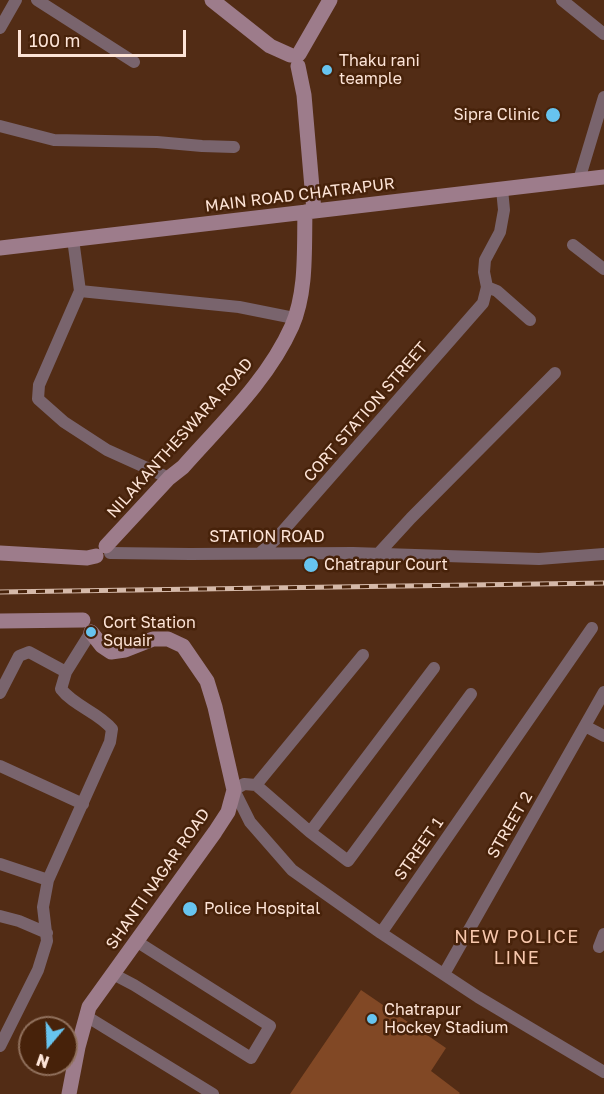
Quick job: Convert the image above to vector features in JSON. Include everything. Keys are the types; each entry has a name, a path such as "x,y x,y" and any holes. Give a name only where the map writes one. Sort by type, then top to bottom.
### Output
{"street":[{"path":"0,28 16,0"},
{"path":"37,0 134,62"},
{"path":"212,0 270,46 296,58 330,0"},
{"path":"562,0 604,34"},
{"name":"NILAKANTHESWARA ROAD","path":"102,552 267,372 294,318 302,286 310,212 304,95 296,58"},
{"path":"579,180 604,97"},
{"path":"0,126 54,140 157,142 234,147"},
{"name":"MAIN ROAD CHATRAPUR","path":"0,248 604,177"},
{"path":"502,189 504,210 500,232 485,260 484,272 487,287 496,291 530,320"},
{"path":"73,240 80,291 39,385 38,399 64,422 107,450 169,478"},
{"path":"573,245 604,269"},
{"name":"CORT STATION STREET","path":"260,553 275,540 483,303 487,287"},
{"path":"80,291 239,307 294,318"},
{"path":"378,554 555,373"},
{"path":"0,548 102,552"},
{"path":"0,553 87,558 102,552"},
{"name":"STATION ROAD","path":"102,552 378,554 539,559 604,554"},
{"path":"0,623 85,625"},
{"path":"0,1046 38,970 47,941 43,907 48,880 110,742 112,729 104,719 66,695 61,689 85,625"},
{"path":"85,625 98,642 111,652 125,650 153,639 168,639 183,646 207,681 234,790 250,822 292,870 444,974 538,1034 604,1072"},
{"name":"STREET 1","path":"381,933 592,628"},
{"path":"0,693 19,656 29,652 66,672"},
{"path":"256,785 363,655"},
{"path":"310,832 434,668"},
{"name":"STREET 2","path":"444,974 604,692"},
{"path":"234,790 244,784 256,785 310,832 348,861 471,694"},
{"path":"585,726 604,736"},
{"path":"0,766 83,804"},
{"name":"SHANTI NAGAR ROAD","path":"69,1094 89,1006 215,832 228,812 234,790"},
{"path":"0,864 48,880"},
{"path":"0,916 47,933"},
{"path":"599,947 604,934"},
{"path":"113,974 251,1058 270,1026 136,941"},
{"path":"87,1016 213,1094"}],"shaded area":[{"name":"Chatrapur Hockey Stadium","path":"361,990 446,1048 431,1071 459,1094 290,1094"}],"railway":[{"path":"0,592 604,583"}],"place":[{"name":"Thaku rani teample","path":"327,70"},
{"name":"Sipra Clinic","path":"553,115"},
{"name":"Chatrapur Court","path":"311,565"},
{"name":"Cort Station Squair","path":"91,632"},
{"name":"Police Hospital","path":"190,909"},
{"name":"Chatrapur Hockey Stadium","path":"372,1019"}],"district":[{"name":"NEW POLICE LINE","path":"517,947"}]}
